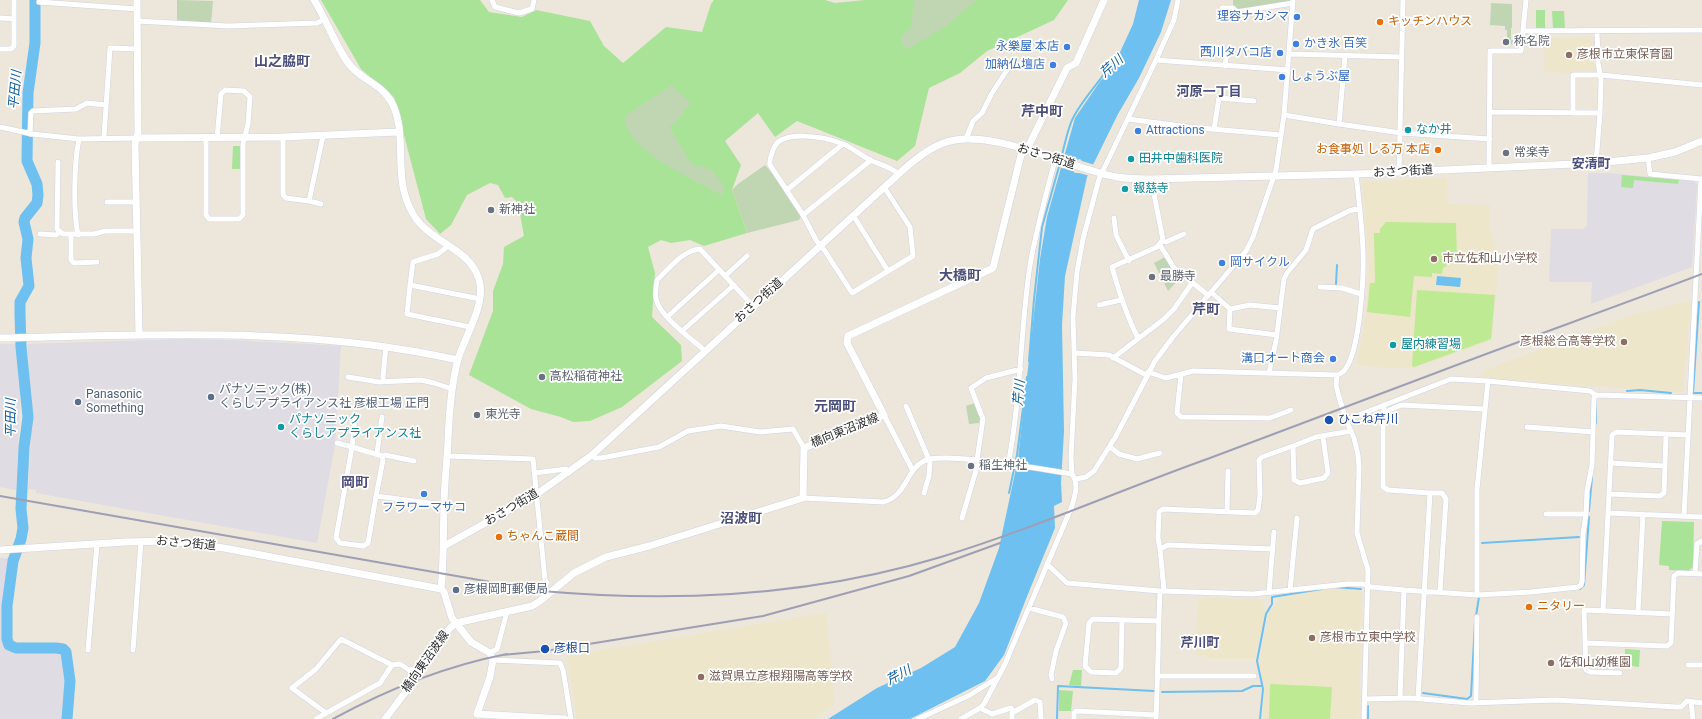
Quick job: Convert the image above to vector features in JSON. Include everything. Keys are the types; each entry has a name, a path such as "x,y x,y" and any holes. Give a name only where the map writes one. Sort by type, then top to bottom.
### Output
{"street":[{"path":"0,49 11,49 14,46 14,0"},
{"path":"137,0 137,138 135,144 139,334"},
{"path":"314,0 348,63 360,75 380,88 392,103 398,132 400,173 405,198 414,215 420,224 431,235 468,260 476,270 480,286 480,299 458,360 452,389 444,505 444,546 441,588 445,595 452,618 471,642 492,656 560,663 562,665 571,719"},
{"path":"492,0 496,7 519,13 532,9 534,0"},
{"name":"橋向東沼波線","path":"385,719 414,681 434,646 456,623 532,606 574,573 606,557 649,546 803,498 804,448 884,415 847,343 848,336 993,268 1021,155 1029,145 1067,68 1076,63 1104,0"},
{"path":"1069,473 1075,353 1073,317 1077,272 1099,173 1128,119 1156,60 1174,20 1178,0"},
{"path":"1399,172 1403,0"},
{"path":"1489,168 1490,50 1521,51 1526,0"},
{"path":"39,2 137,9"},
{"path":"803,498 883,502 891,500 902,491 913,470 918,464 928,458 943,457 978,460 1069,473 1076,479 1086,478 1090,475 1110,447 1147,373 1173,337 1246,251 1253,237 1274,176 1282,135 1290,54 1293,2 1236,12 1233,8 1222,8"},
{"path":"0,18 14,19"},
{"path":"137,21 228,26 311,23 325,19"},
{"path":"1403,22 1441,21"},
{"path":"1524,30 1702,30"},
{"path":"1596,31 1598,63 1601,75 1596,163"},
{"path":"104,137 110,48 137,49"},
{"path":"1225,66 1227,51"},
{"path":"1290,54 1402,57"},
{"path":"1338,124 1344,56"},
{"path":"1156,60 1288,70"},
{"path":"966,140 973,121 982,113 992,93 1011,64"},
{"path":"1573,113 1573,74 1601,75 1702,85"},
{"path":"206,138 206,215 210,219 239,219 243,215 243,144 248,124 250,96 244,91 225,90 220,94 218,138"},
{"path":"1214,129 1219,98 1254,101"},
{"path":"28,133 30,113 33,111 76,109 87,103 106,105"},
{"path":"1490,112 1600,113"},
{"path":"1284,115 1401,133 1490,139"},
{"path":"1128,119 1282,135"},
{"path":"0,127 28,133 79,139 104,137 245,138 398,132"},
{"path":"309,201 323,136"},
{"path":"884,187 910,227 913,256 852,293 821,245 816,240 788,189 770,165 769,160 774,147 780,141 797,136 818,137 843,144 870,160 892,168 899,174"},
{"path":"283,137 283,195 286,198 322,204"},
{"path":"78,235 75,209 76,152 79,139"},
{"name":"おさつ街道","path":"444,546 536,495 569,473 592,455 628,424 705,350 884,187 912,163 937,146 954,140 984,140 1024,150 1056,162 1099,173 1131,179 1356,174 1596,163 1648,158 1675,152 1702,142"},
{"path":"788,189 843,144"},
{"path":"1648,158 1650,174 1701,179 1684,516"},
{"path":"803,215 870,160"},
{"path":"58,162 57,229 60,232 63,234 78,235 94,234 105,231 137,231"},
{"path":"1010,465 1015,430 1030,266 1039,218 1056,162"},
{"path":"1075,353 1109,355 1147,373 1166,378 1193,371 1337,375 1346,368 1353,352 1361,294 1363,253 1356,174"},
{"path":"1151,179 1161,243 1174,268 1192,283 1210,293 1230,309 1250,305 1280,308"},
{"path":"107,202 136,202"},
{"path":"1268,373 1277,335 1284,279 1306,250 1313,229 1349,211 1360,208"},
{"path":"853,215 888,271"},
{"path":"1114,218 1116,234 1129,261"},
{"path":"40,234 56,235 60,232"},
{"path":"1138,338 1121,300 1112,267 1129,261 1161,243 1184,234"},
{"path":"71,235 71,260 74,263 97,262"},
{"path":"448,246 438,254 413,262 407,314 470,327"},
{"path":"705,350 682,331 661,310 656,300 656,280 683,256 692,250 700,249 753,306"},
{"path":"725,276 747,256"},
{"path":"667,317 720,270"},
{"path":"1113,358 1156,326 1174,309 1192,283"},
{"path":"410,285 480,299"},
{"path":"682,331 734,285"},
{"path":"1320,287 1342,288 1361,294"},
{"path":"1099,305 1121,300"},
{"path":"1230,309 1229,329 1277,335"},
{"path":"0,338 207,333 295,337 344,340 386,346 458,360"},
{"path":"384,381 383,377 386,346"},
{"path":"962,518 978,460 984,419 971,388 986,378 1020,369"},
{"path":"1181,374 1178,413 1181,417 1270,418 1291,410"},
{"path":"1337,375 1336,385 1346,420 1356,445 1360,468 1357,534 1367,563 1368,586 1364,719"},
{"path":"348,377 384,381 421,380 452,389"},
{"path":"1346,420 1451,379 1590,391 1596,395 1702,398"},
{"path":"1477,595 1477,489 1484,408 1488,381"},
{"path":"1047,564 1068,583 1225,594 1363,584 1368,586 1423,592 1477,595 1531,592 1581,585 1583,534 1587,491 1592,465 1594,398 1596,395"},
{"path":"1384,405 1385,412 1382,432 1383,487 1388,490 1442,494 1446,499 1440,592"},
{"path":"906,406 931,468 924,493"},
{"path":"1385,412 1400,406 1484,408"},
{"path":"884,415 913,470"},
{"path":"356,417 336,538 340,543 364,546 368,543 383,460 379,454 382,417"},
{"path":"592,455 595,458 601,458 659,447 688,431 721,426 760,432 793,429 804,448"},
{"path":"1527,427 1593,432"},
{"path":"1074,719 1074,713 1076,711 1156,717 1158,621 1162,590 1158,538 1159,512 1163,509 1255,513 1258,510 1260,496 1259,460 1262,457 1316,438 1351,431"},
{"path":"1603,611 1612,435 1616,432 1688,435"},
{"path":"1609,494 1660,496 1664,493 1666,435"},
{"path":"1293,446 1294,480 1300,482 1324,478 1328,473 1323,437"},
{"path":"337,442 379,454 414,461"},
{"path":"1110,447 1119,454 1137,459 1160,453"},
{"path":"447,456 533,459 545,580 547,583"},
{"path":"1610,463 1664,466"},
{"path":"534,473 566,469 569,473"},
{"path":"1227,512 1228,471"},
{"path":"961,719 980,708 990,695 1005,664 1072,506 1076,479"},
{"path":"1418,698 1423,636 1423,592 1430,492"},
{"path":"376,496 444,505"},
{"path":"1608,512 1702,517"},
{"path":"1546,514 1586,514"},
{"path":"1638,612 1643,514"},
{"path":"1290,590 1297,518"},
{"path":"1269,592 1274,532"},
{"path":"132,650 141,541"},
{"name":"おさつ街道","path":"0,550 141,541 169,541 224,548 441,588"},
{"path":"1696,574 1697,544 1702,541"},
{"path":"88,650 97,544"},
{"path":"1160,549 1168,545 1273,549"},
{"path":"1585,643 1667,646 1671,643 1674,576 1678,573 1702,574"},
{"path":"1400,698 1404,590"},
{"path":"1029,608 1063,618 1066,623 1056,651 1051,675 1052,679"},
{"path":"1620,673 1590,672 1586,670 1584,610 1672,614"},
{"path":"507,612 497,649 492,656 490,677 476,716 565,719"},
{"path":"1476,703 1477,617"},
{"path":"1122,620 1121,668 1116,673 1091,672 1085,666 1089,622 1093,619 1158,621"},
{"path":"326,713 292,688 316,669 341,639 392,665 400,664 409,670 421,667"},
{"path":"316,719 380,683 392,665"},
{"path":"1688,665 1702,666"},
{"path":"1158,676 1254,676"},
{"path":"918,719 970,695 997,678"},
{"path":"1365,698 1418,698 1476,703 1556,700 1676,707 1681,707 1687,701 1702,703"},
{"path":"1012,719 1014,712 1035,700 1038,700 1041,705 1041,719"},
{"path":"1691,702 1693,719"},
{"path":"980,708 993,717 1011,708 1014,712"}],"shaded area":[{"name":"彦根市立東保育園","path":"1545,38 1591,38 1594,40 1594,62 1597,74 1544,72"},
{"path":"1588,173 1608,173 1694,181 1697,185 1692,267 1591,304 1592,282 1549,282 1551,229 1583,229 1587,226"},
{"name":"市立佐和山小学校","path":"1447,178 1447,204 1490,205 1490,229 1499,255 1492,340 1415,368 1376,367 1357,364 1367,306 1369,262 1362,182"},
{"name":"彦根総合高等学校","path":"1691,301 1683,392 1484,379 1483,371 1638,313"},
{"path":"180,339 232,340 341,346 335,445 317,543 36,493 36,490 28,489 32,414 27,344"},
{"path":"0,344 18,344 21,386 16,490 0,487"},
{"path":"0,558 11,558 4,605 5,642 12,651 59,653 63,657 65,682 62,719 0,719"},
{"name":"彦根市立東中学校","path":"1332,587 1362,590 1359,719 1263,719 1264,686 1259,663 1269,613 1282,595"},
{"path":"1198,598 1262,599 1265,613 1255,659 1207,659 1207,655 1195,655"},
{"name":"滋賀県立彦根翔陽高等学校","path":"826,613 835,704 814,719 577,719 567,656"}],"green space":[{"path":"177,0 213,1 211,24 177,21"},
{"path":"321,0 480,0 489,12 522,17 536,10 590,21 604,46 623,63 666,27 702,32 711,4 714,0 825,0 835,3 865,0 1068,0 1054,20 987,51 960,73 929,88 915,146 897,161 797,121 775,137 758,113 725,141 741,165 732,190 747,233 704,246 690,240 671,243 661,240 648,247 655,273 652,317 681,345 682,361 622,407 590,421 573,422 561,417 531,409 469,375 493,311 493,291 503,264 504,247 524,236 518,203 512,197 505,198 498,185 490,183 467,195 451,225 440,234 426,219 394,97 361,69"},
{"path":"914,0 977,0 945,27 906,50 900,38 911,27"},
{"path":"1233,0 1291,0 1291,2 1236,11 1233,5"},
{"path":"1491,3 1512,4 1511,40 1521,41 1521,45 1507,44 1507,30 1505,30 1505,26 1490,25"},
{"path":"1536,10 1545,10 1545,29 1536,29"},
{"path":"1552,11 1564,11 1565,29 1553,29"},
{"path":"672,85 690,103 675,123 669,127 685,152 685,156 696,167 699,165 713,171 725,188 722,195 663,163 635,140 627,128 625,116"},
{"path":"233,146 241,146 241,169 232,169"},
{"path":"765,165 786,190 801,216 799,220 747,233 732,190"},
{"path":"1622,175 1679,180 1678,184 1634,180 1633,188 1621,187"},
{"path":"1386,222 1456,223 1457,259 1443,268 1442,274 1432,273 1432,277 1414,276 1410,317 1367,312 1370,283 1375,283 1374,233 1380,233 1380,229"},
{"path":"1165,257 1169,265 1181,277 1168,291 1154,263"},
{"name":"彦根総合高等学校","path":"1417,290 1495,295 1491,339 1414,367 1412,366"},
{"path":"975,403 982,420 979,421 979,423 969,424 966,406"},
{"path":"1662,521 1694,522 1693,567 1688,571 1669,570 1669,566 1659,565"},
{"path":"1625,649 1640,650 1639,667 1625,665"},
{"path":"1073,670 1082,670 1081,686 1069,685"},
{"path":"1270,684 1332,687 1330,719 1269,719"},
{"path":"1059,690 1073,691 1071,711 1059,711"}],"water":[{"path":"1139,0 1171,0 1161,32 1139,78 1118,114 1087,177 1065,276 1062,325 1064,431 1061,483 1062,502 1054,506 1055,528 1004,655 985,681 910,719 828,719 877,688 921,668 955,647 979,603 999,548 1018,459 1040,259 1047,217 1075,118 1116,61 1133,24"},
{"path":"1437,276 1461,278 1460,287 1436,285"}],"pier":[{"path":"1062,155 1076,160 1080,159 1095,165 1090,176 1075,173 1059,167"}],"waterway":[{"name":"平田川","path":"35,0 35,43 28,93 27,161 37,184 38,195 37,203 25,218 24,222 28,239 26,258 29,286 20,302 20,314 21,347 28,417 24,447 21,509 23,528 21,539 13,561 7,606 7,639 9,645 16,648 56,648 63,649 66,652 70,681 67,719"},
{"name":"芹川","path":"1061,158 1074,116 1083,101 1114,60 1116,61"},
{"path":"1029,361 1042,227 1060,163"},
{"path":"1336,284 1337,265"},
{"path":"1699,302 1693,393 1702,393"},
{"name":"芹川","path":"1009,493 1017,455 1027,377"},
{"path":"1627,391 1640,390 1671,393"},
{"path":"1596,402 1596,423"},
{"path":"1589,511 1592,477"},
{"path":"1577,589 1580,589 1584,585 1589,517"},
{"path":"1482,543 1579,537"},
{"path":"1334,587 1361,589"},
{"path":"1260,719 1263,689 1257,661 1266,614 1272,604 1272,597 1322,589"},
{"path":"1476,616 1479,597"},
{"path":"1423,693 1467,699 1471,696 1475,622"},
{"path":"1057,719 1058,686 1154,691"},
{"path":"1162,692 1242,691 1253,686 1262,686"},
{"path":"1368,706 1368,719"}],"railway":[{"path":"0,496 542,591 592,595 693,596 793,588 892,570 975,546 1043,522 1176,470 1702,274"},
{"path":"502,655 545,651 763,616 909,576 1000,543"},
{"path":"333,719 396,688 417,680 461,665 507,654"}],"place":[{"name":"理容ナカシマ","path":"1297,17"},
{"name":"キッチンハウス","path":"1380,22"},
{"name":"称名院","path":"1506,42"},
{"name":"かき氷 百笑","path":"1296,44"},
{"name":"永樂屋 本店","path":"1067,47"},
{"name":"西川タバコ店","path":"1280,53"},
{"name":"彦根市立東保育園","path":"1569,55"},
{"name":"加納仏壇店","path":"1053,65"},
{"name":"しょうぶ屋","path":"1282,77"},
{"name":"なか井","path":"1408,130"},
{"name":"Attractions","path":"1138,131"},
{"name":"お食事処 しる万 本店","path":"1438,150"},
{"name":"常楽寺","path":"1506,153"},
{"name":"田井中歯科医院","path":"1131,159"},
{"name":"報慈寺","path":"1125,189"},
{"name":"新神社","path":"491,210"},
{"name":"市立佐和山小学校","path":"1434,259"},
{"name":"岡サイクル","path":"1222,263"},
{"name":"最勝寺","path":"1152,277"},
{"name":"彦根総合高等学校","path":"1624,342"},
{"name":"屋内練習場","path":"1393,345"},
{"name":"溝口オート商会","path":"1333,359"},
{"name":"高松稲荷神社","path":"542,377"},
{"name":"パナソニック(株) くらしアプライアンス社 彦根工場 正門","path":"211,397"},
{"name":"Panasonic Something","path":"78,402"},
{"name":"東光寺","path":"477,415"},
{"name":"ひこね芹川","path":"1329,420"},
{"name":"パナソニック くらしアプライアンス社","path":"281,427"},
{"name":"稲生神社","path":"971,466"},
{"name":"フラワーマサコ","path":"424,494"},
{"name":"ちゃんこ蔵間","path":"499,537"},
{"name":"彦根岡町郵便局","path":"456,590"},
{"name":"ニタリー","path":"1529,607"},
{"name":"彦根市立東中学校","path":"1312,638"},
{"name":"彦根口","path":"545,649"},
{"name":"佐和山幼稚園","path":"1551,663"},
{"name":"滋賀県立彦根翔陽高等学校","path":"701,677"}],"district":[{"name":"山之脇町","path":"282,62"},
{"name":"河原一丁目","path":"1209,93"},
{"name":"芹中町","path":"1042,112"},
{"name":"安清町","path":"1591,165"},
{"name":"大橋町","path":"960,276"},
{"name":"芹町","path":"1206,310"},
{"name":"元岡町","path":"835,407"},
{"name":"岡町","path":"355,483"},
{"name":"沼波町","path":"741,519"},
{"name":"芹川町","path":"1200,644"}]}
